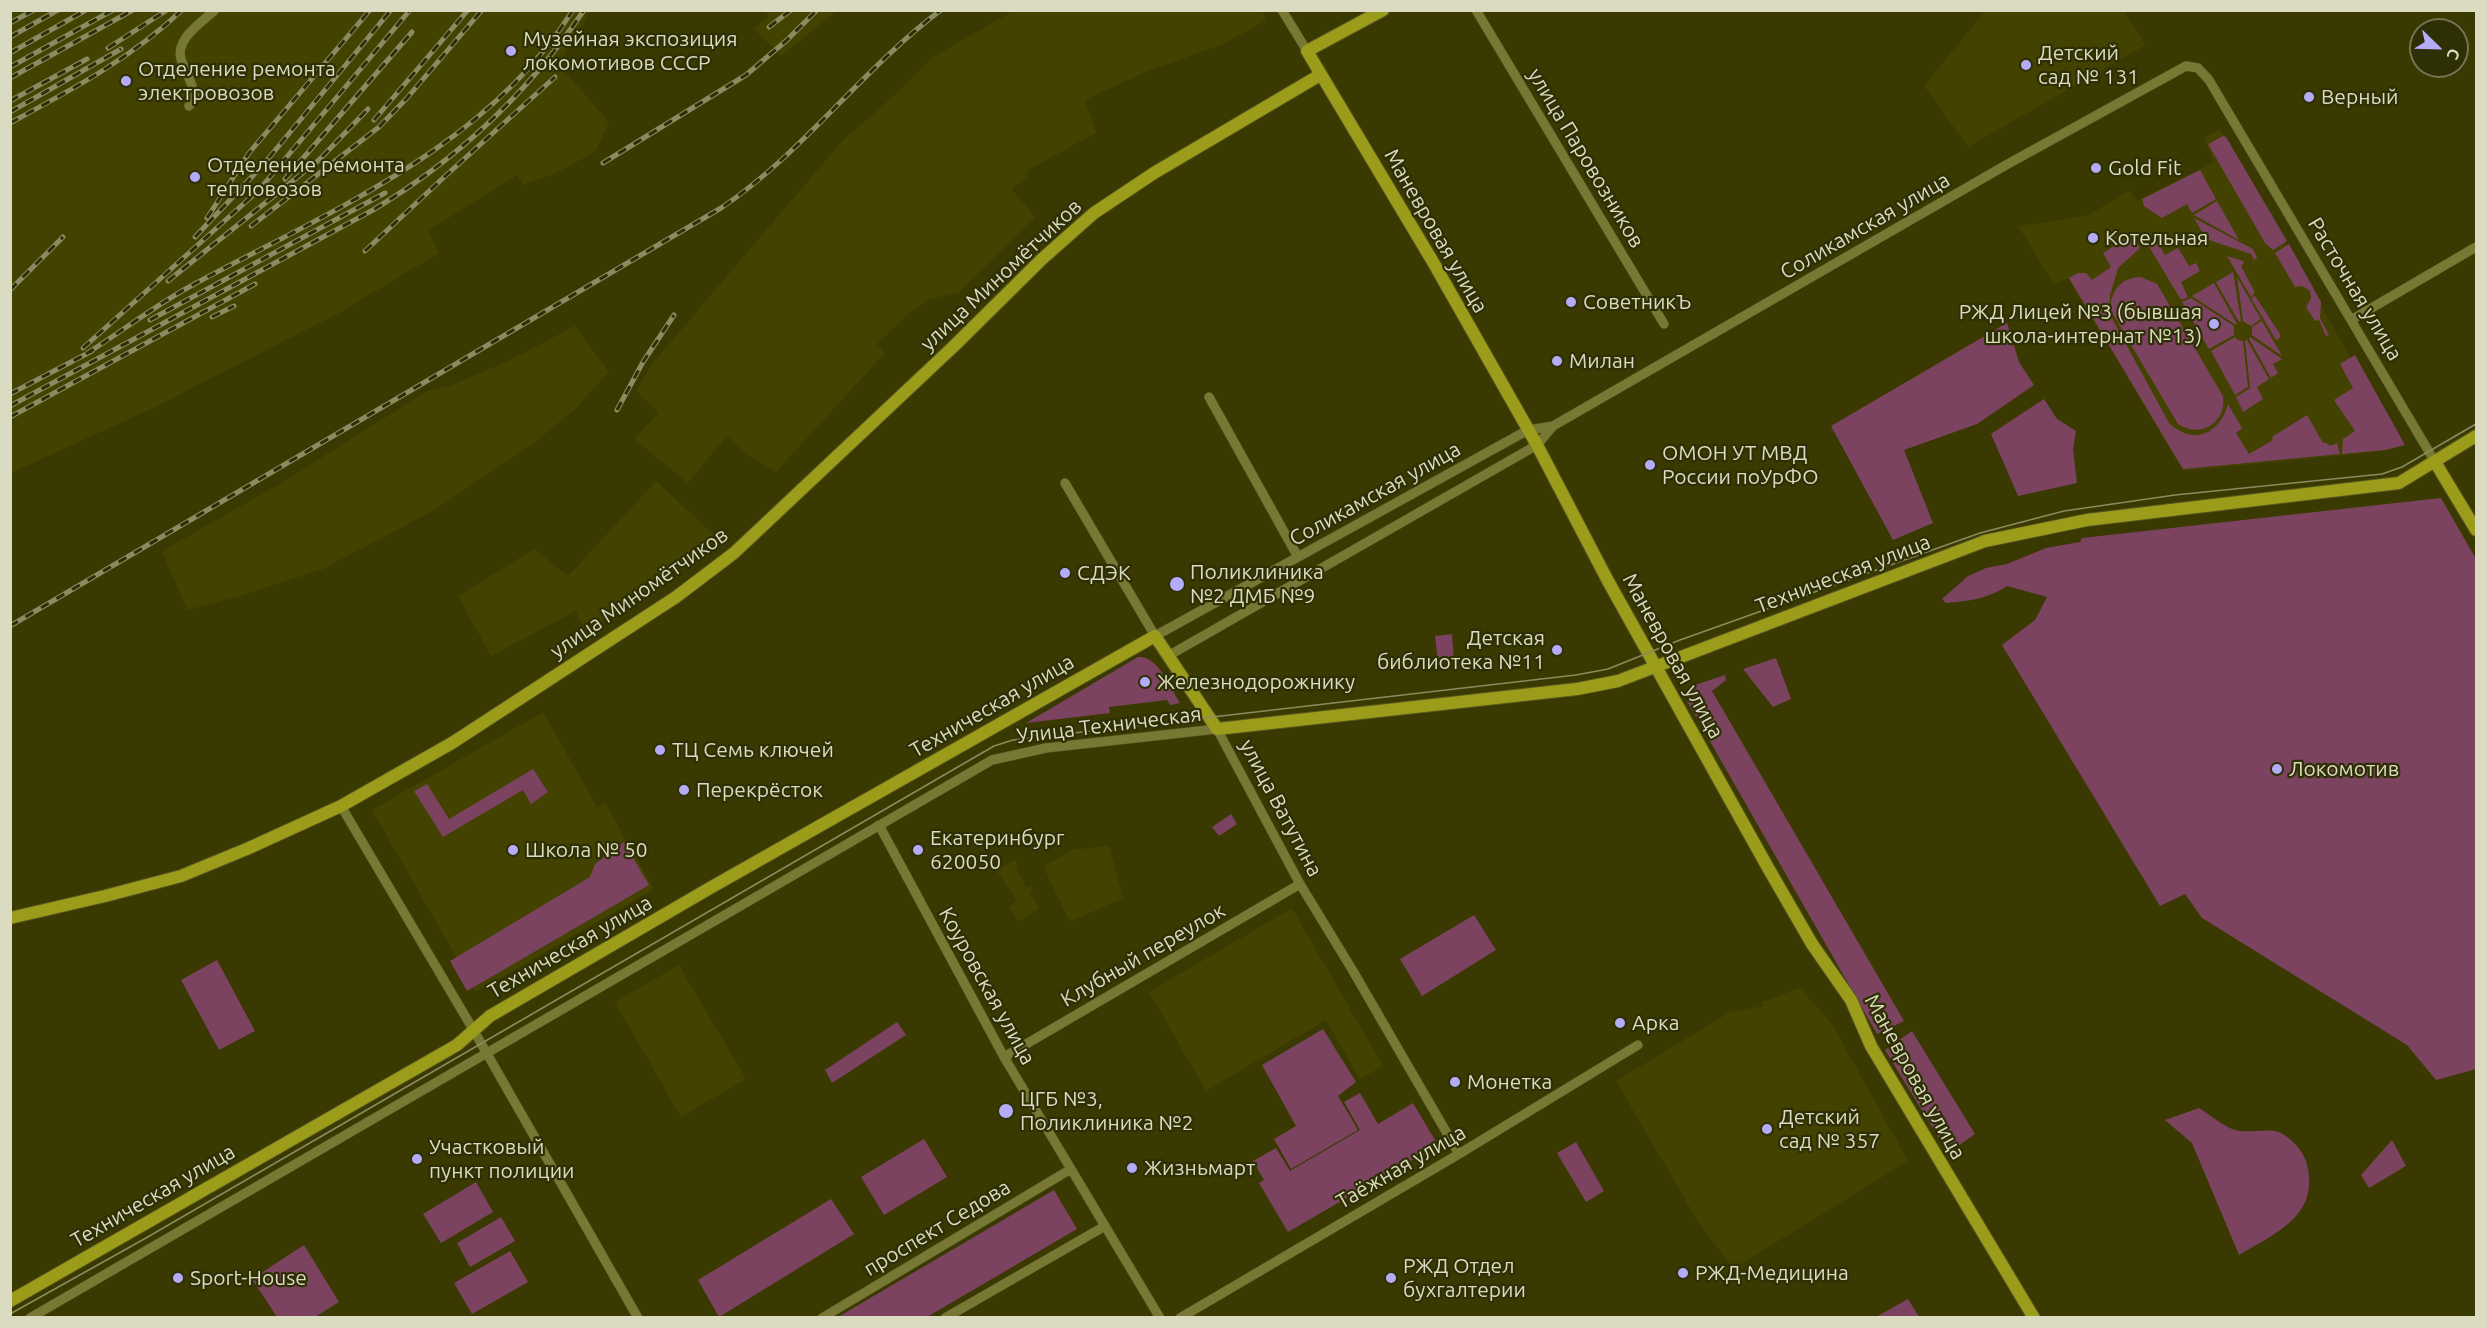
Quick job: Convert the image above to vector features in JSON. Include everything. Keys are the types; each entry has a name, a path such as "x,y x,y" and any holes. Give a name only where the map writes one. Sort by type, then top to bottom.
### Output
{"street":[{"path":"189,106 195,95 182,60 181,45 185,38 215,10"},
{"name":"Маневровая улица","path":"1282,10 1433,262 1537,445 1655,666 1806,934 1851,1000 1870,1046 2034,1317"},
{"path":"1307,51 1383,10"},
{"name":"улица Паровозников","path":"1476,10 1664,324"},
{"name":"Соликамская улица","path":"1168,656 1537,445 1553,426 2085,120 2186,66 2198,68"},
{"name":"Расточная улица","path":"2198,68 2210,80 2476,530"},
{"name":"улица Миномётчиков","path":"10,918 181,876 341,806 452,743 684,590 734,553 954,346 1042,259 1094,213 1154,173 1320,75"},
{"path":"2351,320 2476,247"},
{"path":"1209,397 1298,557"},
{"name":"Соликамская улица","path":"1155,636 1528,430 1553,426"},
{"name":"Техническая улица","path":"1217,729 1576,689 1618,681 1985,541 2087,520 2399,483 2476,436"},
{"name":"улица Ватутина","path":"1065,483 1155,636 1217,729 1300,884 1353,971 1458,1154"},
{"name":"Техническая улица","path":"10,1301 457,1045 490,1016 674,909 1155,636"},
{"name":"Улица Техническая","path":"30,1317 992,760 1016,753 1217,729"},
{"path":"341,806 474,1031 638,1317"},
{"name":"Коуровская улица","path":"879,825 1004,1057 1160,1317"},
{"name":"Клубный переулок","path":"1004,1057 1300,884"},
{"name":"Таёжная улица","path":"1180,1317 1458,1154 1638,1045"},
{"name":"проспект Седова","path":"822,1317 1071,1169"},
{"path":"945,1317 1105,1226"}],"shaded area":[{"path":"1015,10 1261,10 1267,20 1222,45 1150,70 1085,100 1096,133 1028,170 1027,177 1012,189 1035,217 958,293 930,299 912,311 877,344 885,353 776,472 748,455 727,436 688,483 634,439 659,413 636,391 652,364 842,141 896,94 933,57"},
{"path":"11,11 591,11 558,64 609,122 595,152 556,173 523,185 517,175 428,231 439,253 339,313 151,409 11,473"},
{"path":"764,11 837,11 781,56 754,29 769,16"},
{"name":"Детский сад № 131","path":"1985,11 2124,11 2146,45 1968,147 1924,86"},
{"name":"РЖД Лицей №3 (бывшая школа-интернат №13)","path":"2220,129 2403,446 2385,451 2183,471 2068,278 2054,285 2018,226 2087,216 2129,190 2137,201 2214,162 2204,138"},
{"path":"2223,136 2226,137 2287,241 2273,250 2265,243 2208,144"},
{"path":"2200,170 2216,199 2192,213 2187,204 2162,218 2144,206 2142,199"},
{"path":"2217,201 2239,240 2194,215"},
{"path":"2194,218 2253,249 2257,258 2254,260 2251,254 2206,239"},
{"path":"2131,235 2140,248 2118,268 2110,295 2109,313 2169,423 2187,434 2204,433 2219,423 2228,404 2242,428 2236,433 2249,454 2307,415 2323,443 2330,446 2337,443 2340,454 2183,469 2069,278 2078,273 2086,273 2092,280 2111,267 2103,253"},
{"path":"2156,240 2165,255 2178,248 2189,266 2196,263 2200,271 2181,282 2188,297 2181,300 2148,245"},
{"path":"2289,244 2321,302 2320,318 2329,335 2326,336 2319,320 2315,321 2306,307 2311,298 2310,291 2302,286 2295,287 2275,253"},
{"path":"2227,256 2243,261 2241,266 2254,291 2251,297"},
{"path":"2233,272 2241,321 2239,322 2216,282"},
{"path":"2141,277 2157,284 2223,396 2221,414 2210,426 2195,430 2178,424 2111,311 2112,298 2118,287 2128,280"},
{"path":"2237,277 2261,319 2251,326 2243,321"},
{"path":"2214,283 2237,324 2236,325 2192,296"},
{"path":"2255,296 2280,334 2280,338 2276,340 2251,298"},
{"path":"2191,298 2234,326 2234,335 2209,349 2182,302"},
{"path":"2262,321 2282,356 2252,335 2252,327"},
{"path":"2007,323 2019,362 2034,385 1977,424 1904,450 1933,523 1893,540 1831,426"},
{"path":"575,326 609,372 573,411 530,446 433,511 323,569 241,596 187,610 162,551 276,486 429,390 450,386 508,361"},
{"path":"2235,337 2243,341 2248,387 2235,395 2211,351"},
{"path":"2250,337 2282,359 2273,364 2278,373 2271,378 2249,339"},
{"path":"2245,340 2269,379 2257,387 2263,399 2243,412 2236,397 2250,388"},
{"path":"2355,355 2405,445 2385,450 2342,454 2343,439 2355,431 2334,400 2353,388 2340,364"},
{"path":"2044,399 2057,419 2076,431 2073,449 2077,483 2018,496 1991,434"},
{"path":"656,481 713,534 716,542 585,633 576,611 491,656 458,596 534,549 569,575"},
{"name":"Локомотив","path":"2441,498 2476,559 2476,1069 2436,1080 2407,1045 2202,918 2185,894 2160,906 2002,645 2035,620 2047,597 2007,586 1985,597 1970,600 1946,603 1942,599 1968,576 1986,568 2007,564 2046,548 2080,542 2082,538"},
{"path":"1452,634 1454,661 1438,663 1435,636"},
{"path":"1138,657 1152,661 1158,667 1180,703 1170,705 1167,700 1109,707 1110,713 1026,723"},
{"path":"1776,658 1791,699 1773,707 1743,669"},
{"path":"1725,675 1726,680 1712,691 1904,1021 1877,1034 1687,701 1692,686"},
{"name":"Школа № 50","path":"543,712 597,807 605,803 654,889 476,992 372,810"},
{"path":"533,769 548,792 531,804 523,790 443,837 414,791 427,784 449,819"},
{"path":"1231,814 1237,824 1219,836 1212,827"},
{"path":"624,842 649,885 467,991 450,961 590,877 595,864"},
{"path":"1109,845 1123,898 1070,922 1043,866 1073,850"},
{"path":"1015,860 1019,866 1016,868 1027,888 1031,886 1034,891 1030,894 1040,908 1019,922 1009,907 1017,901 996,870"},
{"path":"1292,908 1383,1066 1360,1079 1326,1020 1206,1091 1149,992"},
{"path":"1474,915 1496,950 1422,996 1400,959"},
{"path":"217,960 255,1031 219,1050 181,980"},
{"path":"679,965 746,1079 681,1117 615,1002"},
{"name":"Детский сад № 357","path":"1800,988 1832,1024 1908,1161 1733,1269 1697,1220 1616,1081 1730,1012 1763,1006 1762,1002"},
{"path":"897,1022 906,1035 832,1083 825,1070"},
{"path":"1323,1029 1356,1082 1338,1096 1358,1130 1291,1169 1274,1139 1296,1126 1262,1065"},
{"path":"1912,1031 1975,1134 1948,1153 1885,1050"},
{"path":"1360,1093 1378,1124 1413,1103 1438,1145 1288,1232 1259,1183 1264,1180 1253,1161 1276,1148 1290,1171 1360,1130 1344,1102"},
{"path":"2199,1108 2235,1130 2281,1133 2299,1148 2307,1163 2309,1186 2306,1200 2299,1212 2279,1231 2239,1255 2192,1143 2165,1120"},
{"path":"924,1139 947,1177 884,1215 861,1177"},
{"path":"2392,1140 2406,1166 2369,1188 2361,1175"},
{"path":"1576,1142 1604,1191 1586,1202 1557,1153"},
{"path":"476,1182 493,1212 441,1243 423,1214"},
{"path":"1054,1190 1077,1229 927,1317 838,1317"},
{"path":"831,1199 854,1234 719,1317 698,1280"},
{"path":"501,1217 515,1241 470,1267 457,1243"},
{"path":"304,1245 339,1302 315,1317 277,1317 252,1279"},
{"path":"510,1251 528,1282 472,1314 454,1283"},
{"path":"1908,1299 1919,1317 1876,1317"}],"tram line":[{"path":"10,1314 146,1238 994,746 1013,740 1576,675 1608,669 1680,640 1980,533 2064,511 2175,495 2382,474 2402,467 2476,424"}],"railway":[{"path":"10,23 34,10"},
{"path":"10,37 58,10"},
{"path":"10,53 86,10"},
{"path":"10,67 113,10"},
{"path":"10,78 133,10"},
{"path":"108,48 167,10"},
{"path":"10,123 122,58 182,10"},
{"path":"207,218 249,153 370,10"},
{"path":"195,237 263,165 391,10"},
{"path":"83,348 259,190 410,10"},
{"path":"374,120 468,10"},
{"path":"251,226 379,127 407,98 482,10"},
{"path":"86,354 189,287 348,203 450,139 496,101 537,59 573,10"},
{"path":"10,406 373,210 404,190 434,169 490,122 540,69 584,10"},
{"path":"769,27 791,10"},
{"path":"603,163 746,75 787,40 817,10"},
{"path":"10,626 721,208 779,162 884,59 941,10"},
{"path":"285,179 412,32"},
{"path":"10,112 121,49"},
{"path":"10,101 87,59"},
{"path":"365,251 555,77"},
{"path":"168,281 320,159 368,109"},
{"path":"150,320 385,193"},
{"path":"10,290 63,237"},
{"path":"10,417 255,284"},
{"path":"212,317 234,306"},
{"path":"617,410 643,362 674,315"},
{"path":"10,394 92,351"}],"place":[{"name":"Музейная экспозиция локомотивов СССР","path":"511,51"},
{"name":"Детский сад № 131","path":"2026,65"},
{"name":"Отделение ремонта электровозов","path":"126,81"},
{"name":"Верный","path":"2309,97"},
{"name":"Gold Fit","path":"2096,168"},
{"name":"Отделение ремонта тепловозов","path":"195,177"},
{"name":"Котельная","path":"2093,238"},
{"name":"СоветникЪ","path":"1571,302"},
{"name":"РЖД Лицей №3 (бывшая школа-интернат №13)","path":"2214,324"},
{"name":"Милан","path":"1557,361"},
{"name":"ОМОН УТ МВД России поУрФО","path":"1650,465"},
{"name":"СДЭК","path":"1065,573"},
{"name":"Поликлиника №2 ДМБ №9","path":"1177,584"},
{"name":"Детская библиотека №11","path":"1557,650"},
{"name":"Железнодорожнику","path":"1145,682"},
{"name":"ТЦ Семь ключей","path":"660,750"},
{"name":"Локомотив","path":"2277,769"},
{"name":"Перекрёсток","path":"684,790"},
{"name":"Школа № 50","path":"513,850"},
{"name":"Екатеринбург 620050","path":"918,850"},
{"name":"Арка","path":"1620,1023"},
{"name":"Монетка","path":"1455,1082"},
{"name":"ЦГБ №3, Поликлиника №2","path":"1006,1111"},
{"name":"Детский сад № 357","path":"1767,1129"},
{"name":"Участковый пункт полиции","path":"417,1159"},
{"name":"Жизньмарт","path":"1132,1168"},
{"name":"РЖД-Медицина","path":"1683,1273"},
{"name":"Sport-House","path":"178,1278"},
{"name":"РЖД Отдел бухгалтерии","path":"1391,1278"}]}
